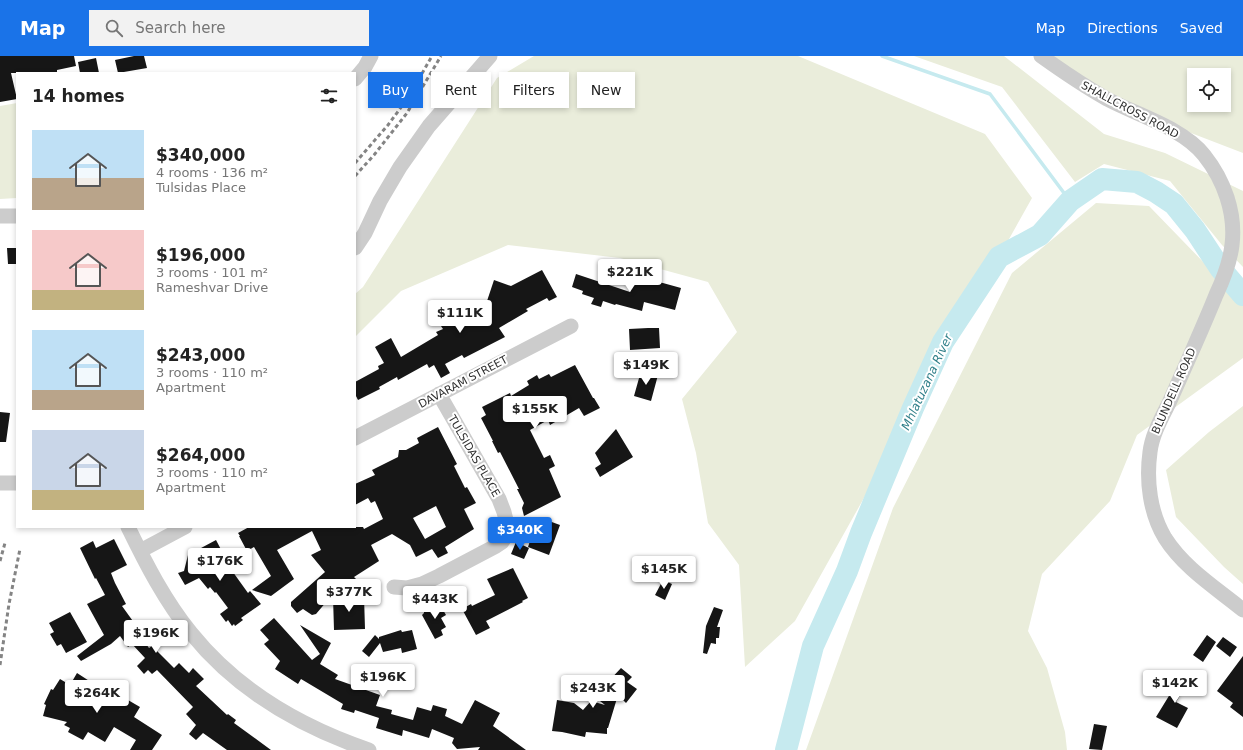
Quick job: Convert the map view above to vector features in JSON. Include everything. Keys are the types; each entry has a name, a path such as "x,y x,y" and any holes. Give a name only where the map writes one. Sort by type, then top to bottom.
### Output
{"street":[{"path":"356,78 365,67 371,56"},
{"path":"356,246 365,233 380,201 400,167 429,126 490,56"},
{"name":"SHALLCROSS ROAD","path":"1041,56 1073,79 1107,99 1165,126 1194,146 1204,155 1225,191"},
{"name":"BLUNDELL ROAD","path":"1225,191 1232,216 1232,246 1224,276 1180,378 1159,422 1150,451 1148,469 1151,502 1156,519 1165,538 1186,564 1243,610"},
{"path":"0,216 16,216"},
{"name":"DAVARAM STREET","path":"356,437 571,326"},
{"name":"TULSIDAS PLACE","path":"394,587 407,588 422,584 496,546 502,542 507,534 508,524 499,499 439,394"},
{"path":"0,483 16,483"},
{"path":"128,528 158,585 192,634 234,676 268,703 312,728 369,750"},
{"path":"140,551 183,528"}],"green space":[{"path":"534,56 798,56 985,134 1032,198 795,621 745,667 739,565 708,523 696,453 682,399 737,332 708,282 620,258 508,245 401,291 356,336 356,293 363,287 478,108 491,108 491,87 499,77 499,108 569,108 569,72 507,72"},
{"path":"914,56 1004,56 1104,134 1165,153 1243,191 1243,267 1222,245 1170,181 1104,164 1075,182 1002,87"},
{"path":"1046,56 1243,56 1243,153 1191,133 1066,71"},
{"path":"16,103 16,198 0,199 0,106"},
{"path":"1096,203 1149,206 1243,303 1243,358 1137,435 1110,501 1042,574 1028,631 1047,668 1065,732 1067,750 806,750 893,508 1012,273"},
{"path":"1243,406 1243,584 1224,567 1176,517 1166,470 1209,432"}],"building":[{"path":"0,56 74,56 76,66 57,70 57,72 11,73 16,99 0,102"},
{"path":"134,56 144,56 147,68 118,72 115,60"},
{"path":"96,58 99,72 80,72 78,62"},
{"path":"7,248 16,248 16,264 8,264"},
{"path":"542,270 557,297 549,301 547,298 526,309 528,311 499,328 505,337 464,358 462,355 445,364 450,373 441,378 434,365 429,368 427,364 398,380 397,377 379,387 380,389 358,400 356,396 356,381 379,369 378,366 384,363 375,347 391,338 401,357 438,335 436,332 443,329 439,323 450,317 453,324 471,314 469,311 487,301 494,280 511,286"},
{"path":"576,274 630,292 634,275 681,288 675,310 644,302 642,311 603,301 601,307 591,304 594,298 582,294 583,291 572,287"},
{"path":"659,328 660,348 630,350 629,329"},
{"path":"575,365 600,408 584,416 579,408 550,425 548,420 530,430 544,458 550,455 555,466 549,469 561,497 524,516 522,508 524,503 517,489 519,489 500,452 498,453 481,418 486,415 482,407 510,393 511,396 529,385 527,381 537,375 539,379 549,374 551,377"},
{"path":"641,371 658,375 651,401 634,396"},
{"path":"0,412 10,413 6,442 0,442"},
{"path":"438,427 457,464 454,466 465,488 467,487 476,503 464,509 474,529 445,547 448,553 438,558 432,549 416,557 410,545 392,534 371,545 379,561 354,577 358,581 333,597 333,594 316,614 312,615 303,609 297,613 291,606 291,602 325,572 311,555 321,550 312,531 277,550 294,579 271,596 252,590 271,576 254,547 247,551 238,533 247,528 363,527 364,529 383,519 375,501 371,503 368,498 356,504 356,484 375,475 372,470 398,457 399,450 406,450 419,443 417,438","holes":["436,506 446,527 425,539 413,518"]},
{"path":"616,429 633,457 600,477 595,468 601,464 595,453"},
{"path":"538,517 560,525 549,555 528,547"},
{"path":"114,539 127,565 111,573 126,604 122,606 135,624 133,626 149,648 152,646 174,668 179,663 189,673 193,668 204,679 196,686 227,715 228,714 236,720 234,723 271,750 227,750 203,733 196,740 189,734 196,725 186,714 193,707 157,670 152,674 148,670 144,674 137,666 145,658 132,644 128,647 120,636 111,644 81,661 77,656 104,635 87,604 105,595 96,578 95,579 80,548 93,541 96,548"},
{"path":"216,540 227,561 225,561 248,593 250,591 261,604 241,618 243,620 235,626 234,624 232,626 228,620 226,622 220,614 228,608 216,592 215,593 210,587 208,589 199,578 185,585 178,573 184,571 188,555"},
{"path":"516,542 529,548 524,559 511,554"},
{"path":"513,568 528,598 486,621 490,628 476,635 462,609 495,595 487,579"},
{"path":"663,580 672,584 665,600 655,595"},
{"path":"364,596 365,629 334,630 333,597"},
{"path":"439,603 446,615 441,618 446,627 441,630 443,635 435,639 422,615 424,611"},
{"path":"714,607 723,610 717,627 720,627 719,638 716,638 716,644 711,643 707,654 703,653 706,626"},
{"path":"70,612 87,642 66,653 61,644 57,646 50,634 54,632 49,623"},
{"path":"274,618 312,660 320,654 300,625 331,643 320,664 338,675 335,679 380,695 376,706 392,710 391,714 413,720 417,707 431,711 433,705 447,709 445,716 462,724 475,700 500,713 493,726 526,750 478,750 480,747 457,749 452,743 454,738 432,729 429,738 403,730 402,736 376,728 379,718 355,710 354,713 341,709 343,704 301,679 298,684 275,669 280,661 264,644 269,640 260,630"},
{"path":"401,630 402,632 412,630 417,649 402,653 401,648 383,652 380,643 369,657 362,651 375,635 379,639 379,637"},
{"path":"1207,635 1216,642 1203,662 1193,655"},
{"path":"1223,637 1237,647 1230,657 1216,646"},
{"path":"1243,656 1243,717 1230,707 1233,703 1217,691"},
{"path":"621,668 632,677 627,682 637,689 626,703 618,695 607,728 607,734 586,732 585,737 552,731 557,700 574,703 583,710 591,701 605,705 600,701 607,683"},
{"path":"77,673 97,686 94,691 115,704 117,700 109,689 140,707 134,717 162,735 152,750 130,750 136,740 114,727 105,742 88,732 83,740 68,732 70,728 64,725 67,722 43,716 46,705 44,704 51,689 53,690 60,679 70,685"},
{"path":"1183,673 1191,678 1176,702 1188,708 1177,728 1156,717"},
{"path":"1094,724 1107,726 1102,750 1089,749"}],"waterway":[{"path":"882,56 990,94 1070,201"},
{"name":"Mhlatuzana River","path":"786,750 813,646 847,571 861,533 913,408 943,342 999,257 1040,235 1070,201 1102,179 1137,182 1174,204 1195,230 1220,268 1243,295"}],"railway":[{"path":"356,162 388,125 408,98 432,56"},
{"path":"356,175 374,155 407,113 441,56"},
{"path":"0,561 5,543"},
{"path":"0,665 9,604 20,549"}]}
